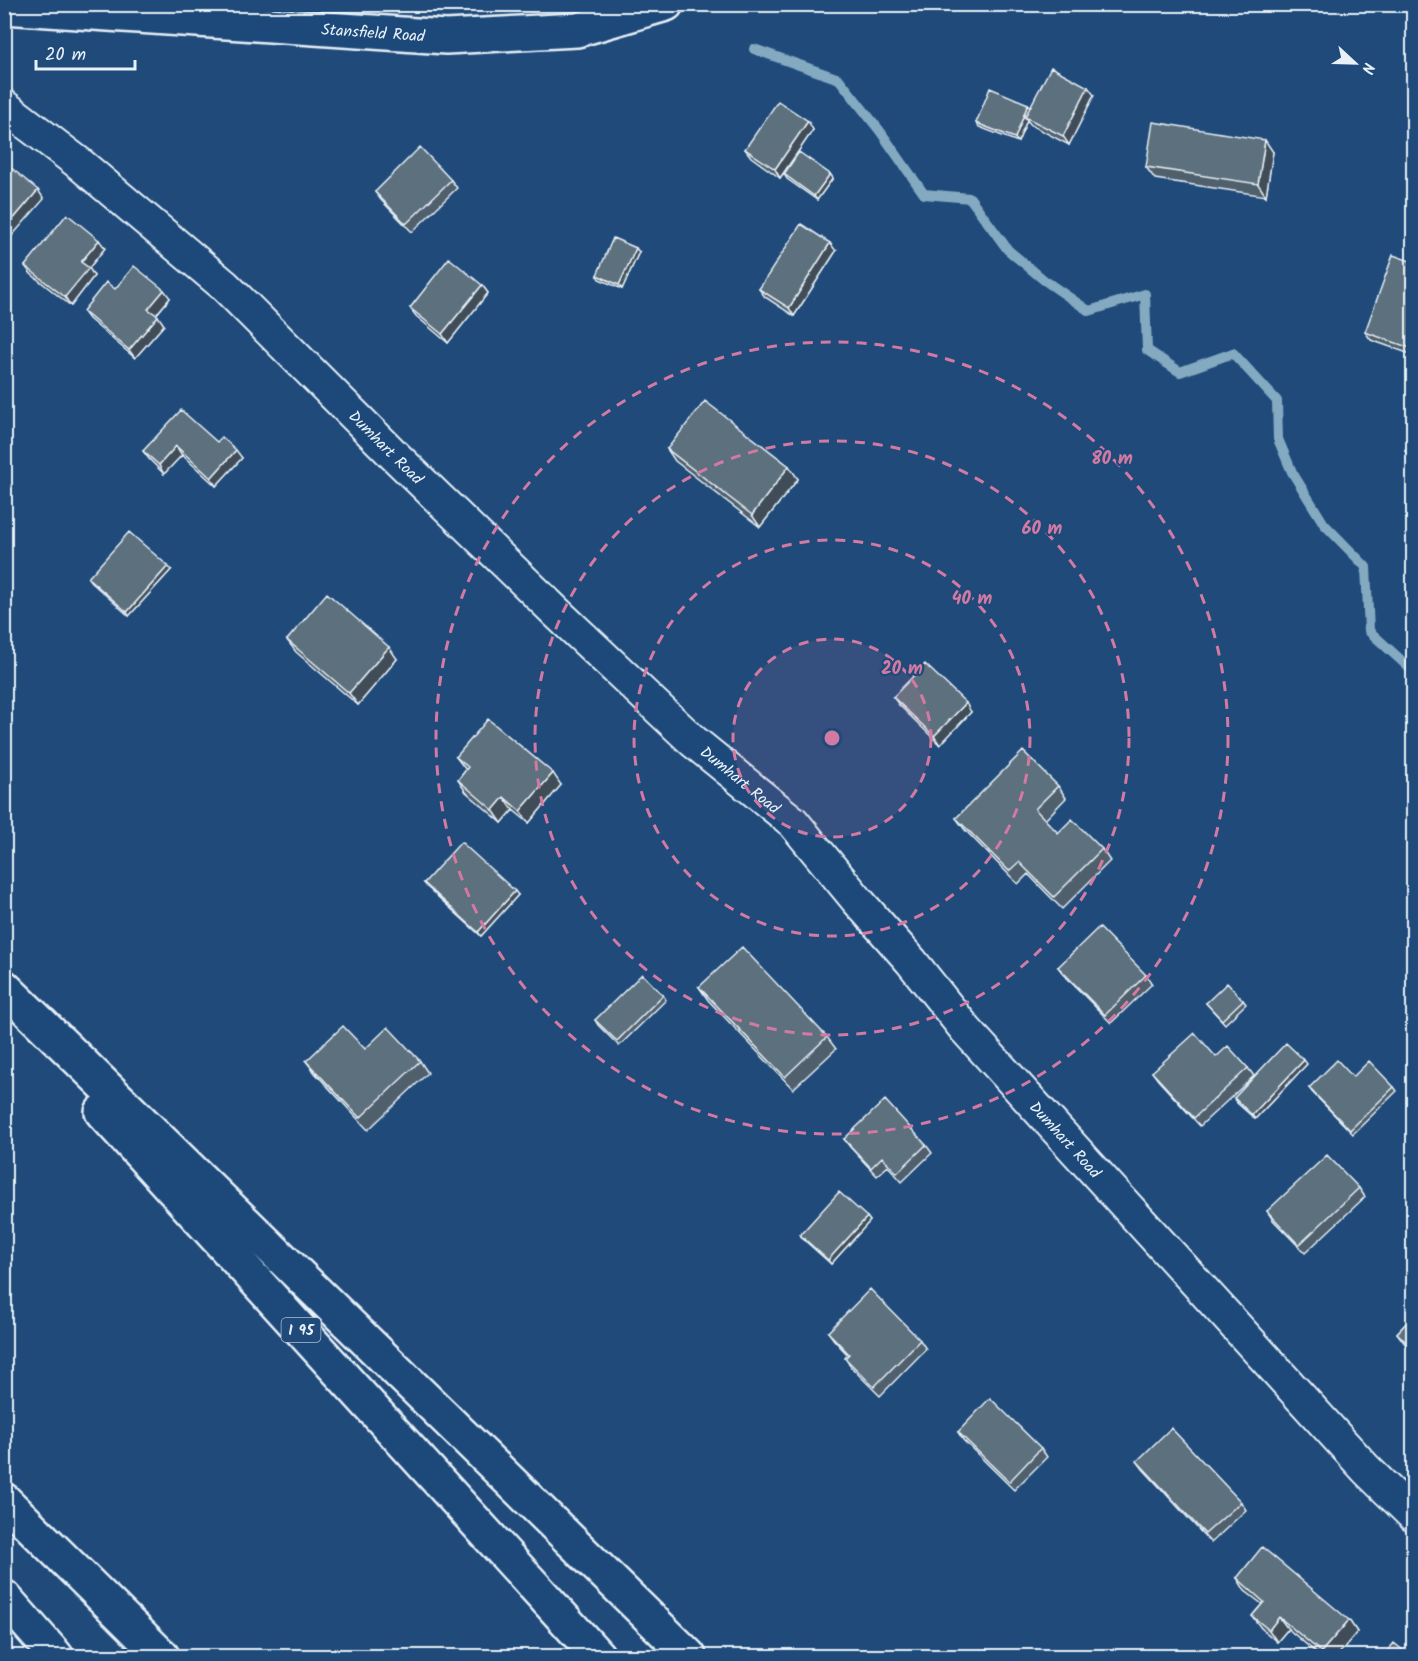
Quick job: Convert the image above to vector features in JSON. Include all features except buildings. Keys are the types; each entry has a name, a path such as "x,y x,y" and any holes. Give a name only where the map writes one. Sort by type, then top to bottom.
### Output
{"main road":[{"name":"Stansfield Road","path":"4,7 446,37 577,30 666,4"},
{"path":"4,987 689,1656"},
{"name":"I 95","path":"4,1004 598,1656"},
{"path":"4,1500 162,1656"},
{"path":"4,1598 56,1656"}],"street":[{"name":"Dumhart Road","path":"4,106 80,164 225,286 394,455 693,741 793,822 911,961 966,1030 1366,1469 1413,1516"}],"waterway":[{"path":"754,49 839,79 880,131 924,194 970,198 1008,250 1044,280 1089,311 1145,294 1147,350 1180,372 1233,353 1277,401 1278,439 1292,472 1324,524 1366,567 1369,631 1414,672"}]}
